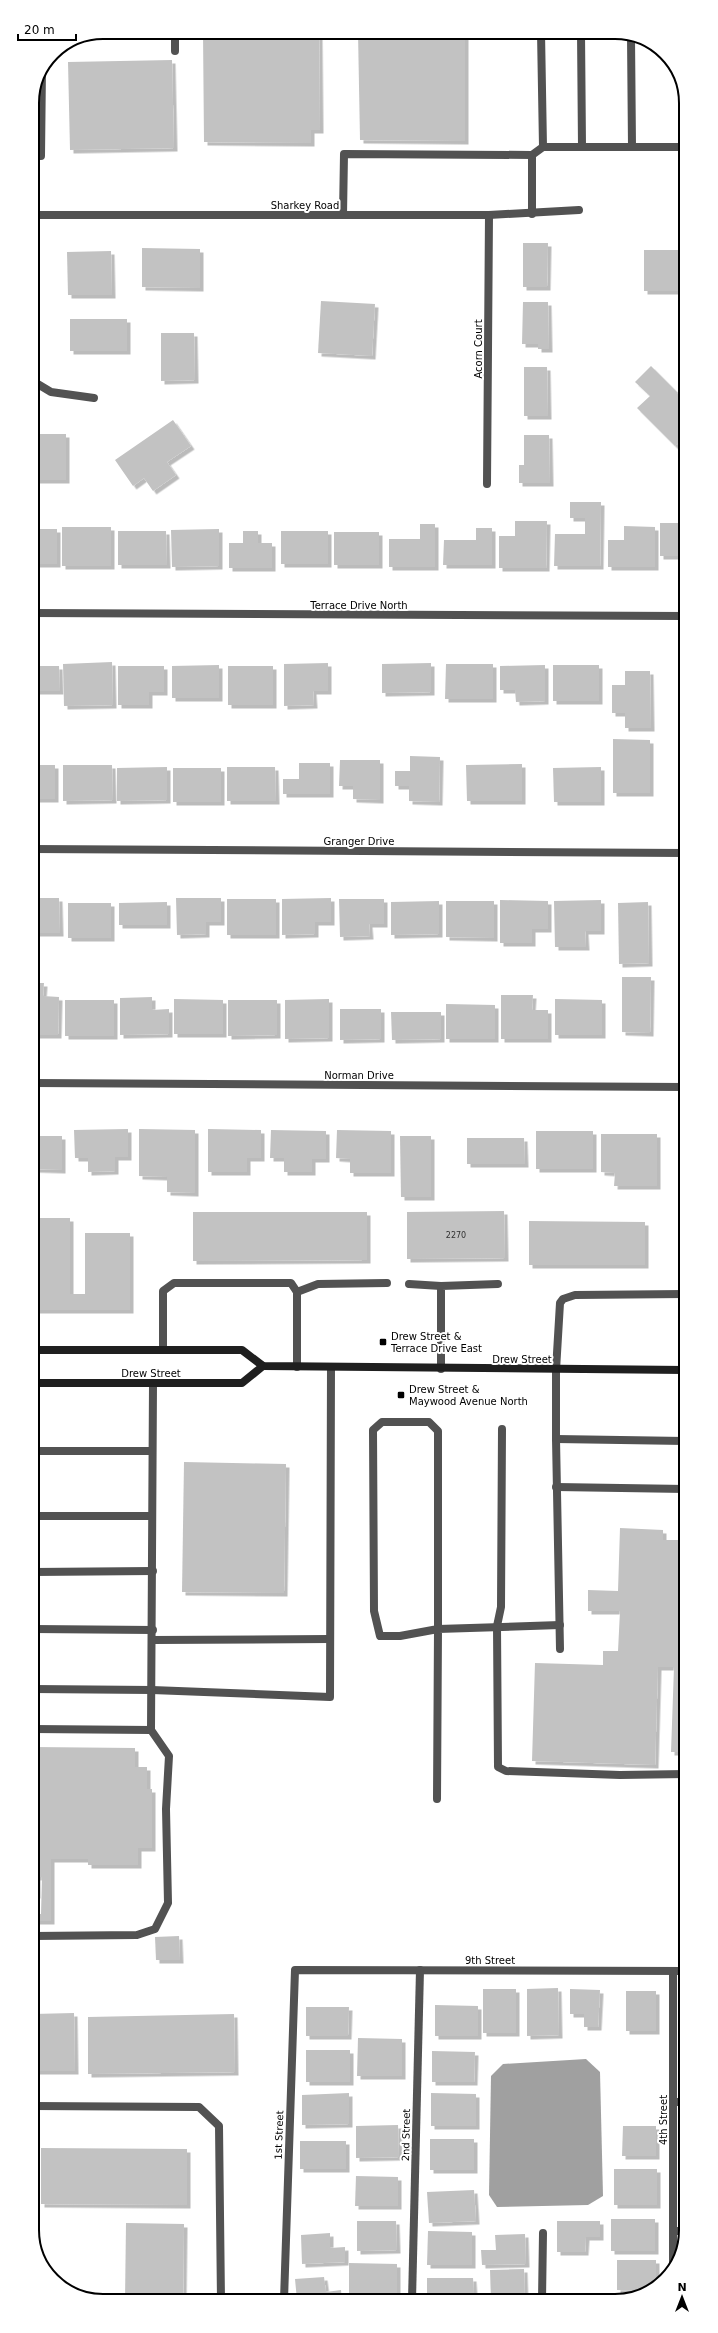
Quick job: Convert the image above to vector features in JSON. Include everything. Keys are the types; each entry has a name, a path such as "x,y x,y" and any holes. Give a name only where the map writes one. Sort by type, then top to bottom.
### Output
{"main road":[{"path":"39,1350 242,1350 263,1366"},
{"name":"Drew Street","path":"39,1383 242,1383 263,1366 441,1369 679,1370"}],"street":[{"path":"175,39 175,51"},
{"path":"541,39 543,147"},
{"path":"581,39 582,147"},
{"path":"632,41 632,147"},
{"path":"39,156 41,156 42,86"},
{"path":"343,215 344,154 532,155 543,147 679,147"},
{"path":"532,155 532,214"},
{"name":"Sharkey Road","path":"39,215 532,214 579,210"},
{"name":"Acorn Court","path":"488,484 489,214"},
{"path":"39,386 51,392 94,398"},
{"name":"Terrace Drive North","path":"39,613 679,616"},
{"name":"Granger Drive","path":"39,849 679,854"},
{"name":"Norman Drive","path":"39,1083 679,1087"},
{"path":"163,1350 164,1291 174,1283 291,1283 297,1292 297,1367"},
{"path":"297,1292 318,1284 387,1283"},
{"path":"409,1284 441,1286 498,1284"},
{"path":"441,1286 441,1369"},
{"path":"560,1649 556,1487 556,1370 558,1309 563,1299 575,1295 679,1294"},
{"path":"39,1689 152,1690 330,1697 331,1367"},
{"path":"39,1936 137,1935 155,1929 168,1903 166,1809 169,1756 151,1730 153,1630 153,1384"},
{"path":"437,1799 438,1629 438,1431 429,1422 382,1422 373,1430 374,1612 380,1636 400,1636 438,1629 497,1626 560,1626"},
{"path":"502,1429 501,1607 497,1626 498,1767 506,1771 620,1775 679,1774"},
{"path":"556,1439 679,1441"},
{"path":"39,1452 152,1452"},
{"path":"556,1487 679,1489"},
{"path":"39,1516 152,1516"},
{"path":"39,1572 153,1571"},
{"path":"39,1629 153,1630"},
{"path":"152,1640 330,1639"},
{"path":"39,1729 151,1730"},
{"name":"9th Street","path":"295,1970 679,1971"},
{"name":"1st Street","path":"284,2294 295,1970"},
{"name":"2nd Street","path":"412,2294 420,1970"},
{"name":"4th Street","path":"673,1971 673,2256"},
{"path":"674,2102 679,2102"},
{"path":"39,2106 199,2107 219,2126 221,2294"},
{"path":"673,2231 679,2231"},
{"path":"542,2294 543,2233"}],"shaded area":[{"path":"586,2059 600,2072 603,2196 588,2205 497,2207 489,2195 491,2076 503,2064"}],"building":[{"path":"203,39 319,39 320,130 311,130 311,143 204,142"},
{"path":"358,39 465,39 465,141 360,140"},
{"path":"172,60 174,148 70,150 68,62"},
{"path":"523,243 548,243 547,287 523,287"},
{"path":"142,248 200,249 200,288 142,287"},
{"path":"644,250 679,250 679,291 644,291"},
{"path":"111,251 112,295 68,295 67,252"},
{"path":"321,301 375,304 372,356 318,353"},
{"path":"523,302 548,302 549,349 538,349 538,344 522,344"},
{"path":"70,319 127,319 127,351 70,351"},
{"path":"161,333 194,333 195,380 161,381"},
{"path":"651,366 678,393 677,394 679,394 679,442 675,446 637,408 650,396 635,382"},
{"path":"524,367 547,367 548,416 524,416"},
{"path":"173,420 191,446 167,462 176,475 153,491 144,478 133,486 115,460"},
{"path":"39,434 66,434 66,480 39,480"},
{"path":"524,435 549,435 550,483 519,483 519,465 524,465"},
{"path":"570,502 601,502 600,566 554,566 555,534 585,534 585,518 570,518"},
{"path":"515,521 547,521 546,568 499,568 499,536 515,536"},
{"path":"660,523 679,523 679,556 660,556"},
{"path":"420,524 435,524 435,567 389,567 389,539 420,539"},
{"path":"624,526 655,527 655,567 608,567 608,540 624,540"},
{"path":"62,527 111,527 111,566 62,566"},
{"path":"476,528 492,528 492,565 443,565 444,540 476,540"},
{"path":"39,529 57,529 57,564 39,564"},
{"path":"219,529 219,566 172,567 171,530"},
{"path":"118,531 166,531 167,565 118,565"},
{"path":"243,531 258,531 258,543 272,543 272,568 229,568 229,543 243,543"},
{"path":"281,531 328,531 328,564 281,564"},
{"path":"334,532 379,532 379,565 334,565"},
{"path":"112,662 113,705 64,706 63,664"},
{"path":"328,663 328,691 313,691 314,705 284,706 284,664"},
{"path":"431,663 431,692 382,693 382,664"},
{"path":"446,664 493,664 493,699 445,699"},
{"path":"219,665 219,698 172,698 172,666"},
{"path":"545,665 545,701 516,702 515,690 500,690 500,666"},
{"path":"553,665 599,665 599,701 553,701"},
{"path":"39,666 59,666 60,691 39,691"},
{"path":"118,666 164,666 164,692 149,692 149,705 118,705"},
{"path":"228,666 273,666 273,705 228,705"},
{"path":"625,671 650,671 651,728 625,728 625,713 612,713 612,685 625,685"},
{"path":"613,739 650,740 650,793 613,793"},
{"path":"410,756 440,757 439,802 409,801 409,786 395,786 395,771 410,771"},
{"path":"340,760 380,760 380,800 353,799 353,786 339,786"},
{"path":"299,763 330,763 330,794 283,794 283,779 299,779"},
{"path":"522,764 522,801 467,801 466,765"},
{"path":"39,765 55,765 55,799 39,799"},
{"path":"63,765 112,765 113,800 63,801"},
{"path":"167,767 167,800 117,801 117,768"},
{"path":"227,767 275,767 276,801 227,801"},
{"path":"601,767 601,802 554,802 553,768"},
{"path":"173,768 221,768 221,802 173,802"},
{"path":"39,898 59,898 60,933 39,933"},
{"path":"176,898 221,898 221,922 206,922 206,934 177,935"},
{"path":"331,898 331,922 315,922 315,934 282,935 282,899"},
{"path":"227,899 276,899 276,935 227,935"},
{"path":"339,899 384,899 384,924 369,924 370,936 340,937"},
{"path":"500,900 548,901 548,929 532,929 532,943 500,943"},
{"path":"601,900 601,931 585,931 586,947 555,947 554,901"},
{"path":"439,901 439,934 391,935 391,902"},
{"path":"446,901 494,901 494,938 446,937"},
{"path":"167,902 167,925 119,925 119,903"},
{"path":"648,902 649,963 619,964 618,903"},
{"path":"68,903 111,903 111,938 68,938"},
{"path":"622,977 651,977 650,1033 622,1032"},
{"path":"39,983 44,983 43,996 59,997 58,1035 39,1035"},
{"path":"501,995 533,995 532,1010 548,1010 548,1039 501,1039"},
{"path":"152,997 152,1010 169,1009 169,1034 120,1035 120,998"},
{"path":"174,999 223,1000 223,1034 174,1034"},
{"path":"329,999 329,1038 285,1039 285,1000"},
{"path":"555,999 602,1000 602,1035 555,1035"},
{"path":"65,1000 114,1000 114,1036 65,1036"},
{"path":"228,1000 277,1000 277,1035 228,1036"},
{"path":"446,1004 495,1005 495,1039 446,1039"},
{"path":"340,1009 381,1009 381,1039 340,1040"},
{"path":"391,1012 441,1012 441,1039 392,1040"},
{"path":"128,1129 128,1157 115,1157 115,1171 88,1172 88,1158 75,1158 74,1130"},
{"path":"139,1129 195,1130 195,1193 167,1192 167,1177 139,1176"},
{"path":"208,1129 261,1130 261,1158 247,1158 247,1172 208,1172"},
{"path":"271,1130 326,1131 326,1159 312,1159 312,1172 284,1172 284,1158 270,1158"},
{"path":"337,1130 391,1131 391,1173 350,1173 350,1159 336,1158"},
{"path":"536,1131 593,1131 593,1169 536,1169"},
{"path":"601,1134 657,1134 657,1186 614,1186 615,1173 601,1172"},
{"path":"39,1136 62,1136 62,1170 39,1169"},
{"path":"400,1136 431,1136 431,1197 401,1197"},
{"path":"467,1138 524,1138 525,1164 467,1164"},
{"path":"504,1211 505,1258 407,1259 407,1212"},
{"path":"193,1212 367,1212 367,1260 193,1261"},
{"path":"39,1218 70,1218 70,1294 85,1294 85,1233 130,1233 130,1310 39,1310"},
{"path":"529,1221 645,1222 645,1265 529,1265"},
{"path":"184,1462 286,1464 284,1593 182,1592"},
{"path":"620,1528 663,1530 663,1540 679,1540 679,1752 671,1752 674,1667 658,1667 655,1765 532,1761 535,1663 603,1665 603,1651 618,1651 620,1611 588,1611 588,1590 618,1591"},
{"path":"39,1747 135,1748 135,1767 147,1767 147,1789 152,1789 152,1848 138,1848 138,1865 88,1865 88,1859 51,1859 51,1921 39,1921 39,1914 41,1914 42,1877 39,1877"},
{"path":"179,1936 180,1960 156,1960 155,1937"},
{"path":"558,1988 559,2035 527,2036 527,1989"},
{"path":"483,1989 516,1989 516,2033 483,2033"},
{"path":"570,1989 600,1990 598,2027 584,2027 584,2014 570,2014"},
{"path":"626,1991 656,1991 656,2031 626,2031"},
{"path":"435,2005 478,2006 478,2036 435,2036"},
{"path":"306,2007 349,2007 348,2036 306,2036"},
{"path":"74,2013 75,2071 39,2071 39,2014"},
{"path":"234,2014 235,2072 88,2074 88,2017"},
{"path":"358,2038 402,2039 402,2076 357,2076"},
{"path":"306,2050 350,2050 350,2082 306,2082"},
{"path":"432,2051 475,2052 474,2082 432,2082"},
{"path":"349,2093 349,2124 302,2125 302,2095"},
{"path":"431,2093 476,2094 476,2126 431,2126"},
{"path":"398,2125 399,2157 356,2158 356,2126"},
{"path":"623,2126 656,2126 656,2156 622,2156"},
{"path":"430,2139 474,2139 474,2170 430,2170"},
{"path":"300,2141 346,2141 346,2169 300,2169"},
{"path":"41,2148 187,2149 187,2205 41,2204"},
{"path":"614,2169 657,2169 657,2205 614,2205"},
{"path":"356,2176 398,2177 398,2206 355,2206"},
{"path":"474,2190 476,2221 429,2223 427,2192"},
{"path":"611,2219 655,2219 655,2251 611,2251"},
{"path":"357,2221 396,2221 397,2250 357,2251"},
{"path":"557,2221 600,2221 600,2237 586,2237 585,2252 557,2252"},
{"path":"126,2223 184,2224 183,2294 125,2294"},
{"path":"428,2231 472,2232 472,2265 427,2265"},
{"path":"330,2233 330,2248 345,2247 345,2262 302,2264 301,2235"},
{"path":"525,2234 526,2264 482,2265 481,2250 496,2250 495,2235"},
{"path":"617,2260 656,2260 656,2279 651,2283 635,2291 617,2290"},
{"path":"349,2263 397,2264 397,2294 349,2294"},
{"path":"524,2269 525,2294 491,2294 490,2270"},
{"path":"324,2277 326,2292 341,2290 341,2294 296,2294 295,2279"},
{"path":"427,2278 473,2278 474,2293 427,2294"}],"place":[{"name":"Drew Street & Terrace Drive East","path":"383,1342"},
{"name":"Drew Street & Maywood Avenue North","path":"401,1395"}]}
